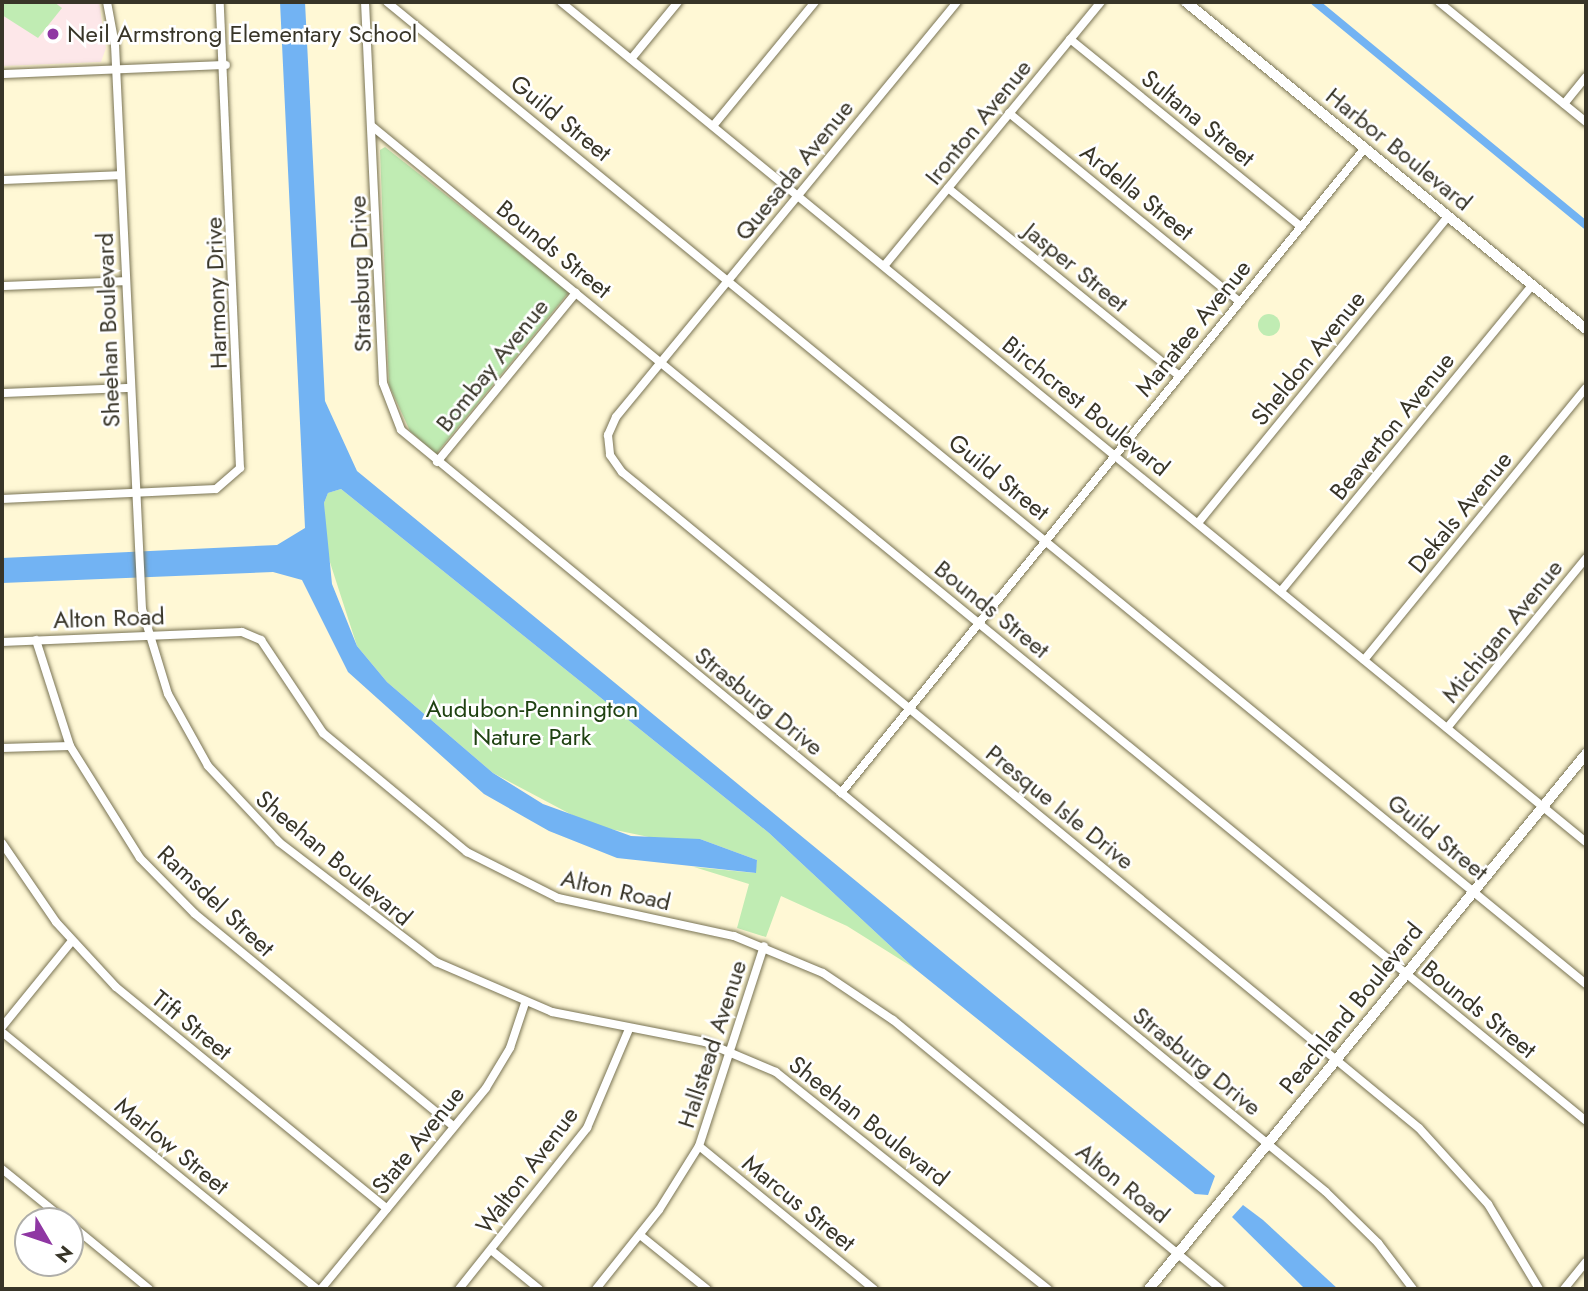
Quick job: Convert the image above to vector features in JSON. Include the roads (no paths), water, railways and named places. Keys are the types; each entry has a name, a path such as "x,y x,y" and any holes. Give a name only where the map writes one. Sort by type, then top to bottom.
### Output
{"street":[{"name":"Sheehan Boulevard","path":"107,2 116,69 138,580 148,636 193,743 262,828 406,943 525,1003 733,1052 815,1098 1048,1289"},
{"name":"Harmony Drive","path":"134,494 216,489 240,468 226,65 220,2"},
{"name":"Strasburg Drive","path":"365,2 387,404 401,430 1268,1144 1363,1226 1413,1289"},
{"name":"Guild Street","path":"387,2 1586,984"},
{"name":"Birchcrest Boulevard","path":"561,2 1586,842"},
{"path":"631,59 678,2"},
{"path":"713,126 815,2"},
{"name":"Quesada Avenue","path":"662,362 957,2"},
{"name":"Ironton Avenue","path":"884,266 1101,2"},
{"name":"Harbor Boulevard","path":"1186,2 1586,329"},
{"path":"1439,2 1586,122"},
{"name":"Sultana Street","path":"1070,39 1301,227"},
{"path":"2,74 226,65"},
{"path":"1564,104 1586,77"},
{"name":"Ardella Street","path":"1009,113 1240,302"},
{"name":"Bounds Street","path":"373,127 1586,1122"},
{"name":"Manatee Avenue","path":"841,793 1048,542 1115,455 1365,148"},
{"path":"2,180 121,175"},
{"name":"Jasper Street","path":"948,188 1179,376"},
{"name":"Sheldon Avenue","path":"1198,523 1448,216"},
{"path":"2,286 125,281"},
{"name":"Beaverton Avenue","path":"1281,591 1532,285"},
{"name":"Bombay Avenue","path":"437,462 576,293"},
{"name":"Presque Isle Drive","path":"662,362 611,426 608,445 615,464 1337,1059 1464,1175 1539,1289"},
{"path":"2,393 129,388"},
{"name":"Dekals Avenue","path":"1364,660 1586,388"},
{"path":"2,499 134,494"},
{"name":"Michigan Avenue","path":"1447,728 1586,558"},
{"name":"Alton Road","path":"2,642 242,632 261,640 295,698 333,743 444,835 511,878 585,907 764,946 875,1006 1221,1289"},
{"name":"Ramsdel Street","path":"36,640 70,746 114,822 176,896 454,1127"},
{"path":"2,748 70,746"},
{"name":"Peachland Boulevard","path":"1149,1289 1586,754"},
{"name":"Tift Street","path":"2,843 4,856 72,941 132,1001 387,1209"},
{"path":"2,1029 72,941"},
{"name":"Hallstead Avenue","path":"596,1289 640,1235 699,1146 733,1052 764,946"},
{"name":"State Avenue","path":"319,1289 454,1127 501,1065 525,1003"},
{"name":"Marlow Street","path":"2,1029 319,1289"},
{"name":"Walton Avenue","path":"458,1289 587,1128 629,1029"},
{"name":"Marcus Street","path":"699,1146 874,1289"},
{"path":"2,1169 49,1207"},
{"path":"640,1235 706,1289"},
{"path":"84,1236 149,1289"},
{"path":"491,1250 539,1289"},
{"path":"1564,1289 1586,1262"}],"water":[{"path":"280,2 305,2 325,401 357,471 1215,1176 1208,1195 1195,1194 914,968 769,833 341,489 328,493 324,503 332,584 357,646 387,682 493,773 543,804 631,836 700,839 757,860 756,873 617,858 549,831 484,794 348,672 302,580 273,572 2,583 2,558 277,545 305,528"},
{"path":"1243,1205 1338,1289 1305,1289 1232,1217"}],"waterway":[{"path":"1315,2 1586,225"}],"place":[{"name":"Neil Armstrong Elementary School","path":"53,34"}],"park label":[{"name":"Audubon-Pennington Nature Park","path":"532,723"}]}
